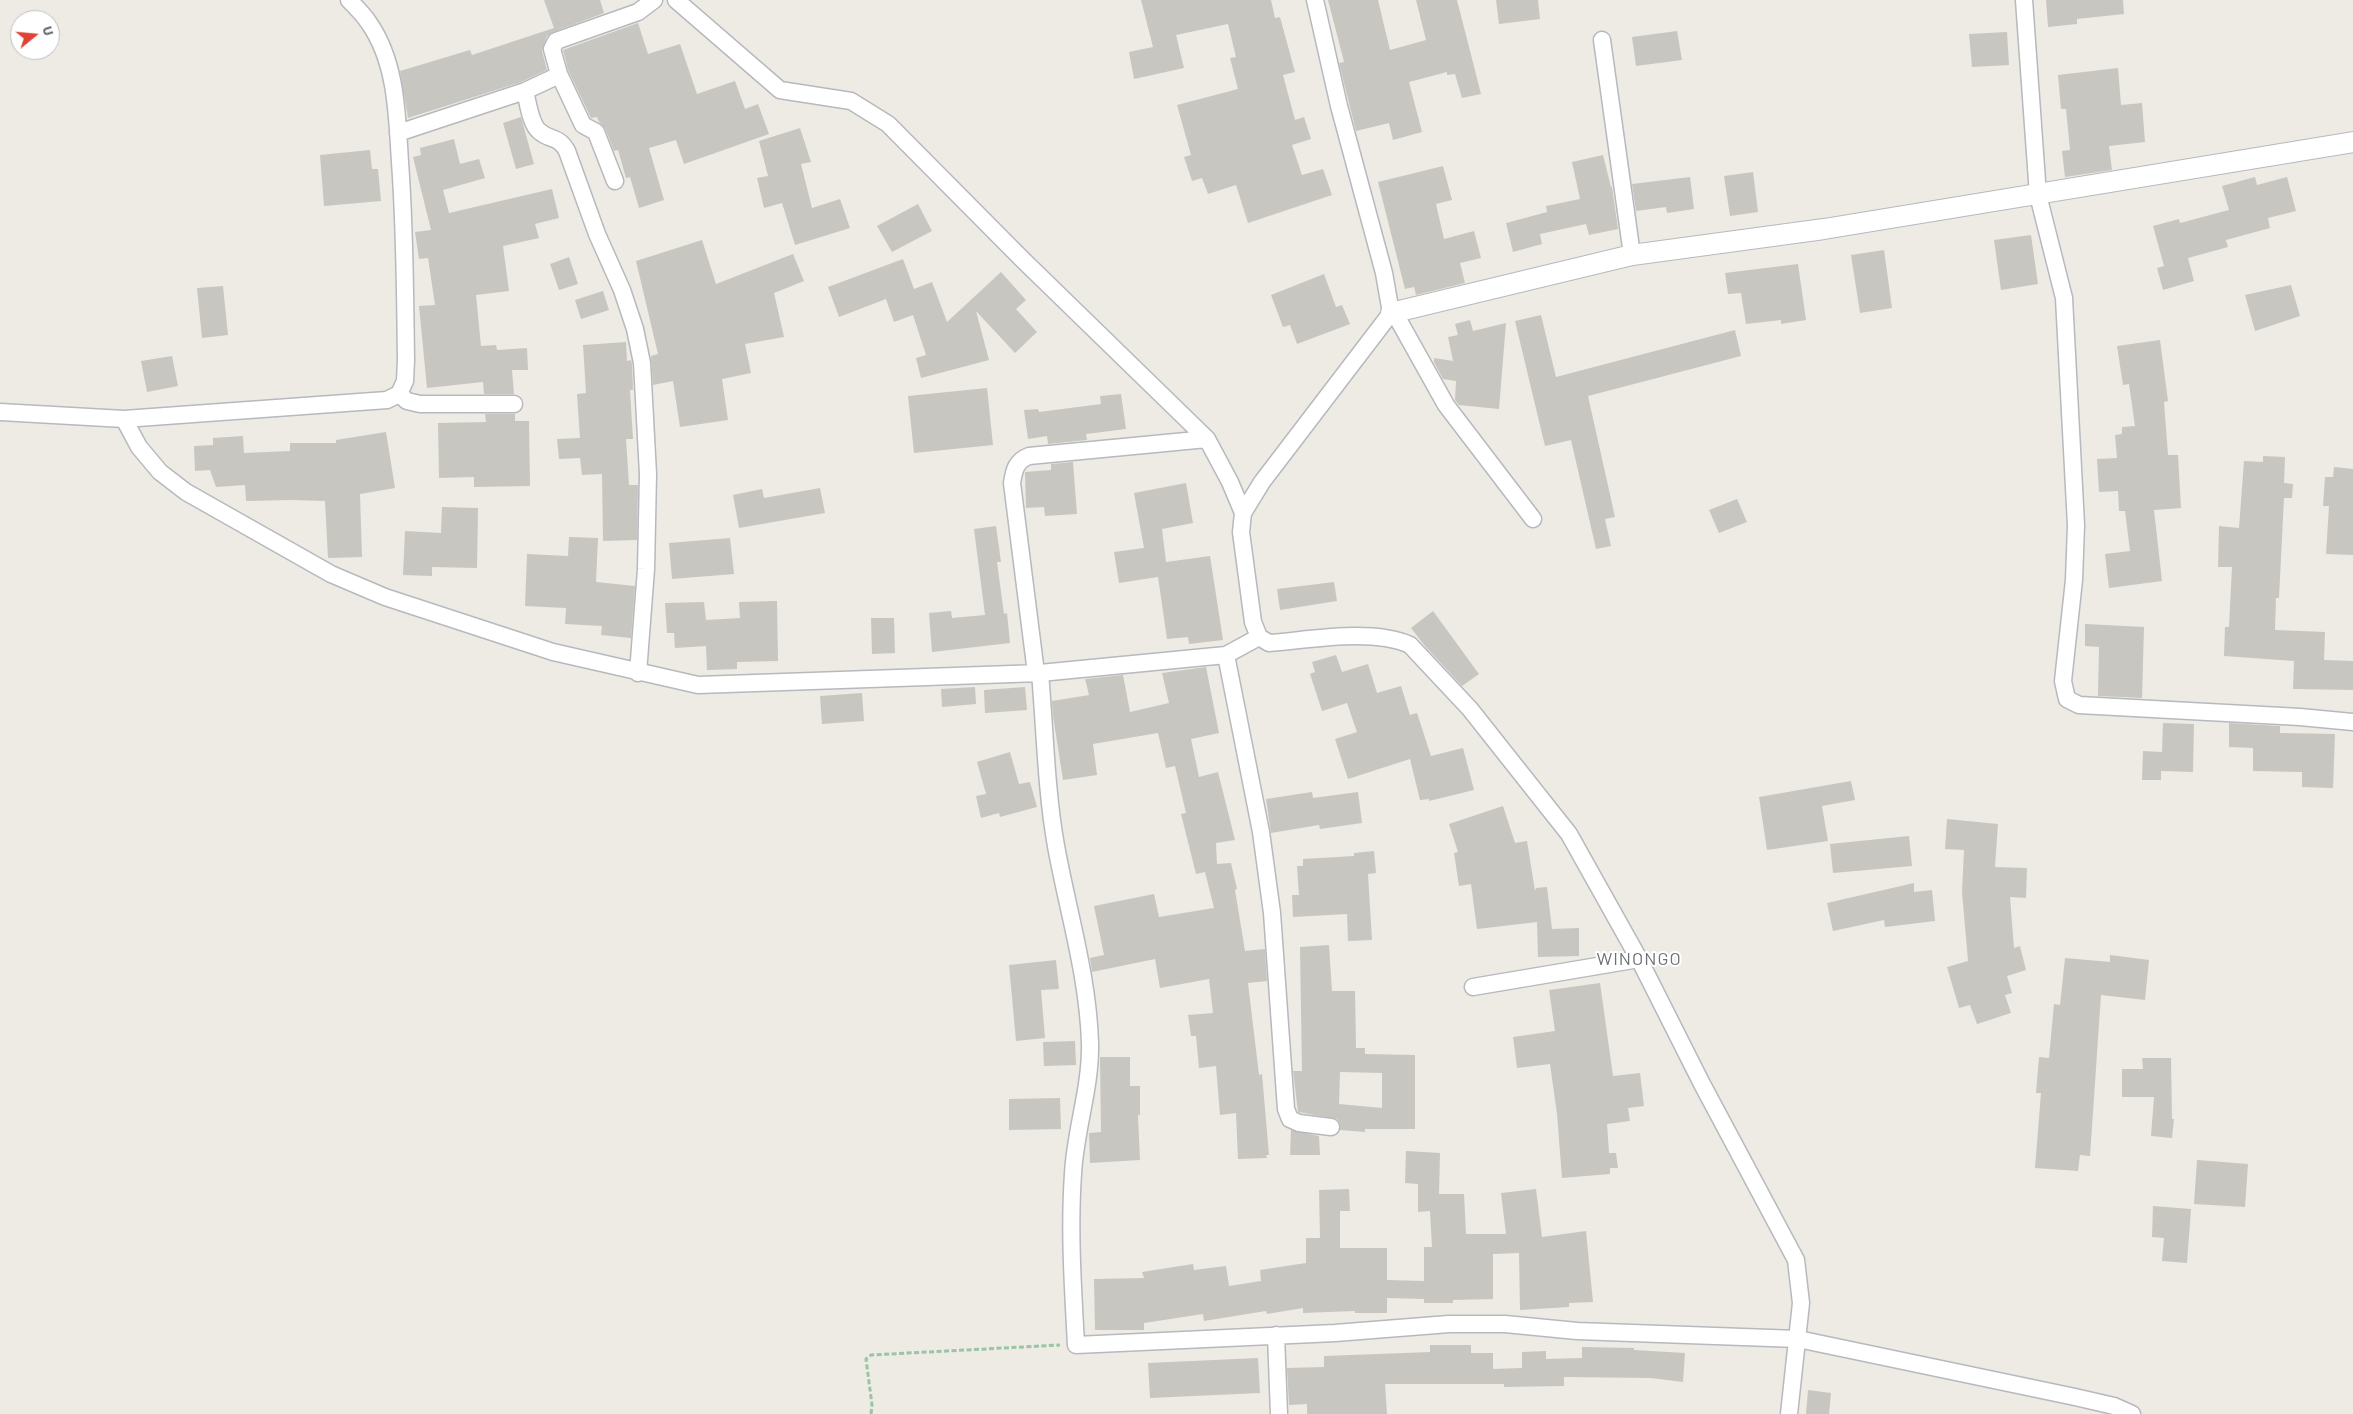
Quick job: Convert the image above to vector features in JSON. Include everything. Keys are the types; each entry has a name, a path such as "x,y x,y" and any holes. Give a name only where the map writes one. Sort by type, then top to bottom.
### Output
{"street":[{"path":"0,412 124,419 387,400 399,394 405,381 406,360 404,220 397,109 388,65 369,23 349,0"},
{"path":"615,181 596,132 583,125 560,74 552,49 556,41 638,12 654,0"},
{"path":"676,0 780,90 851,101 888,124 1023,260 1207,439 1230,482 1243,513 1242,541 1253,622 1259,637 1269,643 1349,637 1400,641 1410,645 1470,709 1569,834 1639,959 1702,1084 1796,1260 1801,1303 1789,1414"},
{"path":"1315,0 1339,106 1384,273 1392,313 1446,405 1533,519"},
{"path":"2024,0 2038,195 2064,298 2076,525 2074,580 2063,681 2068,699 2079,705 2300,717 2353,722"},
{"path":"1602,40 1632,255"},
{"path":"398,133 525,91 560,74"},
{"path":"525,91 536,127 541,133 559,140 567,151 597,234 622,290 636,329 642,363 648,474 646,569 638,673"},
{"path":"1243,513 1262,482 1392,313 1632,255 1824,229 2353,142"},
{"path":"399,394 408,400 420,404 514,404"},
{"path":"124,419 139,447 160,472 186,492 331,574 385,597 553,652 638,673 698,685 1038,673 1226,655 1259,637"},
{"path":"1207,439 1029,456 1021,459 1017,465 1012,483 1038,673 1055,837 1078,945 1090,1045 1089,1070 1073,1173 1071,1239 1076,1344 1276,1335 1449,1324 1496,1324 1577,1331 1798,1339 2075,1397 2114,1406 2132,1414"},
{"path":"1226,655 1261,832 1270,895 1277,964 1286,1109 1290,1119 1299,1123 1331,1127"},
{"path":"1473,987 1639,959"},
{"path":"1276,1335 1279,1414"}],"path":[{"path":"871,1414 872,1405 866,1359 871,1355 1076,1344"}],"building":[{"path":"544,0 600,0 604,13 547,36 542,51 547,70 521,82 408,118 400,71 470,50 472,55 554,28"},
{"path":"1141,0 1271,0 1275,18 1280,17 1295,72 1283,75 1295,120 1304,117 1311,139 1292,145 1302,175 1323,169 1332,195 1248,223 1236,185 1208,194 1202,178 1192,181 1184,157 1191,155 1177,105 1238,89 1230,58 1236,57 1228,24 1176,35 1184,68 1134,79 1129,52 1153,47"},
{"path":"1328,0 1378,0 1390,50 1426,40 1416,0 1457,0 1481,94 1462,98 1455,74 1447,75 1447,72 1409,82 1422,132 1393,140 1389,123 1356,131 1339,63 1344,62"},
{"path":"1496,0 1538,0 1540,19 1499,24"},
{"path":"2046,0 2123,0 2124,14 2077,19 2077,24 2048,27"},
{"path":"638,23 648,54 680,44 697,94 735,81 745,109 758,104 769,134 684,164 676,140 649,148 664,200 639,208 630,177 626,178 618,150 614,151 605,128 597,117 591,118 568,70 563,50"},
{"path":"1677,31 1682,60 1636,66 1632,37"},
{"path":"2007,32 2009,65 1972,67 1969,34"},
{"path":"2118,68 2121,105 2142,103 2145,142 2109,146 2112,170 2065,177 2062,151 2070,150 2066,109 2061,109 2058,75"},
{"path":"521,117 534,164 516,169 503,123"},
{"path":"800,128 811,162 801,164 812,208 840,199 850,228 795,245 782,203 764,208 757,178 768,176 759,141"},
{"path":"454,139 460,164 479,159 485,178 443,190 449,213 552,189 559,218 535,224 539,238 503,246 509,291 476,295 481,346 496,345 497,350 527,348 528,370 512,370 514,394 484,394 483,382 427,388 419,306 435,305 428,258 419,259 415,232 431,230 413,157 421,155 420,148"},
{"path":"370,150 372,169 378,169 381,201 324,206 320,155"},
{"path":"1603,155 1612,187 1618,229 1589,235 1586,224 1540,234 1542,244 1513,252 1506,223 1547,212 1546,206 1580,199 1572,162"},
{"path":"1443,166 1452,200 1436,204 1444,239 1474,231 1481,258 1460,263 1465,283 1416,295 1414,287 1405,289 1378,182"},
{"path":"1753,172 1758,212 1730,216 1724,176"},
{"path":"1690,177 1694,209 1667,213 1666,207 1636,211 1632,184"},
{"path":"2255,177 2257,185 2287,177 2296,211 2268,218 2270,228 2226,240 2228,247 2188,258 2194,281 2163,290 2157,268 2164,266 2153,226 2179,219 2180,223 2229,210 2222,186"},
{"path":"918,204 932,231 892,252 877,226"},
{"path":"2031,235 2038,284 2001,290 1994,240"},
{"path":"702,240 716,284 793,254 804,281 774,293 784,337 745,344 751,373 722,379 728,420 680,427 673,381 653,385 651,356 658,354 636,261"},
{"path":"1884,250 1892,308 1860,313 1851,255"},
{"path":"569,257 578,284 559,290 550,264"},
{"path":"903,259 914,289 932,282 947,322 1001,272 1026,300 1016,309 1037,332 1015,353 976,311 989,360 921,378 916,358 926,355 913,315 894,322 886,299 839,317 828,287"},
{"path":"1798,264 1806,320 1781,324 1781,320 1746,324 1741,293 1728,294 1725,273"},
{"path":"1324,274 1336,307 1342,305 1350,324 1297,344 1290,325 1283,327 1271,295"},
{"path":"2291,285 2300,316 2255,331 2245,295"},
{"path":"223,286 228,335 202,338 197,288"},
{"path":"603,291 609,310 581,319 575,300"},
{"path":"1541,315 1556,377 1735,330 1741,356 1588,396 1615,517 1605,519 1611,546 1596,549 1571,440 1545,446 1515,321"},
{"path":"1470,320 1473,331 1506,323 1499,409 1459,405 1455,400 1456,381 1443,379 1434,362 1434,358 1453,361 1448,337 1458,335 1455,324"},
{"path":"2160,340 2168,401 2164,402 2168,455 2178,455 2181,508 2154,510 2162,581 2109,588 2105,554 2130,551 2125,511 2119,511 2118,491 2099,492 2097,459 2117,458 2115,435 2122,434 2122,427 2135,426 2129,384 2123,385 2117,346"},
{"path":"626,342 627,361 631,360 632,364 633,390 630,390 633,439 626,439 629,485 638,485 637,540 603,541 602,474 582,475 580,458 559,459 557,439 580,438 577,394 586,393 583,345"},
{"path":"172,356 178,386 147,392 141,361"},
{"path":"987,388 993,445 914,453 908,396"},
{"path":"1121,394 1126,429 1086,434 1087,440 1048,444 1047,436 1028,439 1024,410 1038,409 1039,412 1101,404 1100,396"},
{"path":"485,414 515,414 515,421 529,421 530,486 474,487 474,477 439,478 438,423 486,422"},
{"path":"386,432 395,488 360,494 362,557 328,558 325,501 246,501 245,485 216,487 210,470 195,471 194,446 213,445 213,438 243,436 244,453 290,451 290,443 336,443 336,440"},
{"path":"2263,456 2285,457 2284,483 2293,484 2292,498 2284,498 2279,598 2276,598 2275,630 2325,632 2324,660 2353,661 2353,690 2293,689 2294,661 2224,656 2225,627 2229,627 2232,567 2218,567 2219,526 2239,528 2244,461 2263,462"},
{"path":"1073,462 1077,514 1045,516 1044,507 1026,508 1025,472 1051,470 1051,464"},
{"path":"2334,467 2353,469 2353,555 2326,554 2329,506 2323,506 2325,477 2333,477"},
{"path":"1186,483 1193,523 1162,529 1166,562 1210,556 1223,640 1189,644 1188,637 1167,639 1158,577 1119,583 1114,552 1144,548 1134,493"},
{"path":"820,488 825,513 739,528 733,495 762,489 764,498"},
{"path":"1737,499 1747,522 1719,533 1709,510"},
{"path":"442,507 478,508 477,568 432,567 432,576 403,575 405,531 441,533"},
{"path":"996,526 1001,562 997,562 1004,614 1007,613 1010,643 932,652 929,613 951,611 952,618 985,615 974,529"},
{"path":"569,537 598,538 596,582 635,586 631,638 601,635 602,626 565,624 566,608 525,606 527,554 568,556"},
{"path":"730,538 734,574 672,579 669,543"},
{"path":"1334,582 1337,601 1280,610 1277,589"},
{"path":"777,601 778,661 737,662 737,669 707,670 706,646 675,648 674,633 667,633 665,603 704,602 706,620 740,618 739,602"},
{"path":"1433,611 1479,674 1462,686 1411,628"},
{"path":"871,618 894,618 895,653 872,654"},
{"path":"2085,624 2144,627 2142,698 2098,696 2099,647 2085,646"},
{"path":"1336,655 1342,672 1368,664 1377,693 1401,686 1410,715 1417,713 1431,756 1463,748 1474,790 1429,801 1429,799 1420,800 1410,759 1348,779 1335,739 1357,732 1347,703 1322,711 1310,674 1315,672 1312,662"},
{"path":"1206,667 1219,733 1191,739 1199,777 1218,772 1235,840 1216,843 1217,864 1231,863 1237,889 1235,890 1245,951 1265,949 1267,981 1248,983 1259,1075 1262,1074 1269,1155 1266,1155 1267,1158 1238,1159 1236,1113 1220,1115 1216,1066 1199,1068 1196,1036 1191,1036 1188,1015 1213,1013 1209,979 1160,988 1155,959 1092,972 1090,958 1104,955 1094,906 1154,894 1159,917 1214,908 1205,872 1196,874 1181,814 1186,813 1175,766 1166,768 1158,733 1093,744 1097,775 1063,780 1053,716 1052,701 1089,695 1085,679 1123,675 1130,712 1169,703 1162,673"},
{"path":"975,687 976,704 942,707 941,689"},
{"path":"1025,687 1027,710 985,713 984,690"},
{"path":"862,693 864,721 822,724 820,696"},
{"path":"2163,723 2194,724 2193,772 2161,771 2161,780 2142,780 2143,751 2162,752"},
{"path":"2229,723 2280,726 2280,733 2335,734 2333,788 2302,787 2302,772 2253,771 2253,748 2229,747"},
{"path":"1010,752 1019,784 1030,782 1037,807 1000,817 999,813 981,818 976,796 986,794 977,762"},
{"path":"1851,781 1855,800 1822,806 1828,841 1767,850 1759,797"},
{"path":"1312,792 1313,798 1358,792 1362,823 1320,829 1319,825 1271,833 1266,799"},
{"path":"1503,806 1515,843 1527,841 1535,891 1536,888 1547,887 1552,929 1579,928 1579,956 1538,957 1537,922 1477,929 1471,884 1459,886 1454,853 1458,852 1449,824"},
{"path":"1947,819 1998,824 1995,867 2027,868 2026,898 2010,897 2014,948 2020,946 2026,970 2007,976 2012,993 2005,995 2011,1013 1977,1024 1970,1005 1959,1008 1947,967 1968,961 1962,892 1964,850 1945,849"},
{"path":"1909,836 1912,866 1833,873 1830,844"},
{"path":"1374,851 1376,873 1368,874 1372,940 1348,941 1347,914 1293,917 1292,895 1299,895 1297,866 1303,866 1303,859 1354,856 1354,853"},
{"path":"1914,883 1914,892 1932,890 1935,921 1885,927 1884,920 1833,931 1827,903"},
{"path":"1329,945 1332,991 1355,991 1356,1048 1365,1048 1365,1054 1415,1055 1415,1129 1365,1129 1365,1132 1340,1130 1340,1124 1337,1119 1298,1112 1293,1071 1302,1071 1300,947","holes":["1340,1072 1382,1073 1382,1108 1339,1104"]},
{"path":"2110,955 2149,960 2145,1000 2101,995 2090,1156 2080,1155 2078,1171 2035,1168 2041,1093 2036,1093 2039,1057 2049,1058 2054,1004 2060,1005 2065,958 2110,962"},
{"path":"1056,960 1059,989 1041,990 1045,1038 1016,1041 1009,965"},
{"path":"1600,983 1613,1076 1640,1073 1644,1106 1628,1108 1630,1121 1607,1124 1609,1153 1616,1153 1618,1168 1610,1168 1610,1174 1562,1178 1557,1114 1550,1064 1517,1068 1513,1037 1555,1031 1549,990"},
{"path":"1075,1041 1076,1065 1044,1066 1043,1042"},
{"path":"1100,1057 1130,1057 1130,1086 1140,1086 1140,1115 1138,1115 1140,1160 1090,1163 1089,1133 1101,1132"},
{"path":"2142,1058 2171,1058 2172,1119 2174,1119 2172,1138 2151,1136 2154,1097 2122,1097 2122,1069 2143,1069"},
{"path":"1060,1098 1061,1129 1009,1130 1009,1099"},
{"path":"1291,1130 1319,1136 1320,1155 1290,1155"},
{"path":"1406,1151 1440,1153 1439,1194 1464,1194 1466,1234 1506,1234 1501,1193 1536,1189 1542,1237 1586,1231 1593,1302 1569,1303 1569,1307 1520,1310 1519,1253 1493,1254 1493,1299 1453,1300 1453,1303 1424,1303 1424,1299 1387,1298 1387,1313 1355,1313 1355,1311 1303,1313 1303,1308 1267,1314 1266,1311 1204,1321 1203,1314 1144,1323 1144,1330 1095,1330 1094,1279 1144,1278 1142,1272 1193,1264 1194,1270 1226,1266 1229,1286 1261,1281 1260,1270 1306,1263 1306,1238 1320,1238 1319,1190 1349,1189 1350,1211 1340,1211 1340,1248 1387,1248 1387,1280 1424,1281 1424,1247 1432,1247 1430,1211 1418,1212 1418,1184 1405,1183"},
{"path":"2197,1160 2248,1164 2245,1207 2194,1204"},
{"path":"2153,1206 2191,1209 2187,1263 2162,1261 2164,1238 2152,1237"},
{"path":"1430,1345 1471,1345 1471,1353 1493,1353 1493,1369 1522,1368 1522,1352 1546,1351 1546,1359 1582,1358 1582,1347 1634,1348 1634,1350 1685,1353 1683,1382 1651,1378 1564,1377 1564,1386 1504,1387 1504,1384 1385,1384 1387,1414 1307,1414 1307,1404 1289,1405 1287,1368 1324,1367 1324,1356 1430,1352"},
{"path":"1258,1358 1260,1393 1150,1398 1148,1363"},
{"path":"1808,1390 1831,1393 1829,1414 1806,1414"}],"district":[{"name":"WINONGO","path":"1639,959"}]}
